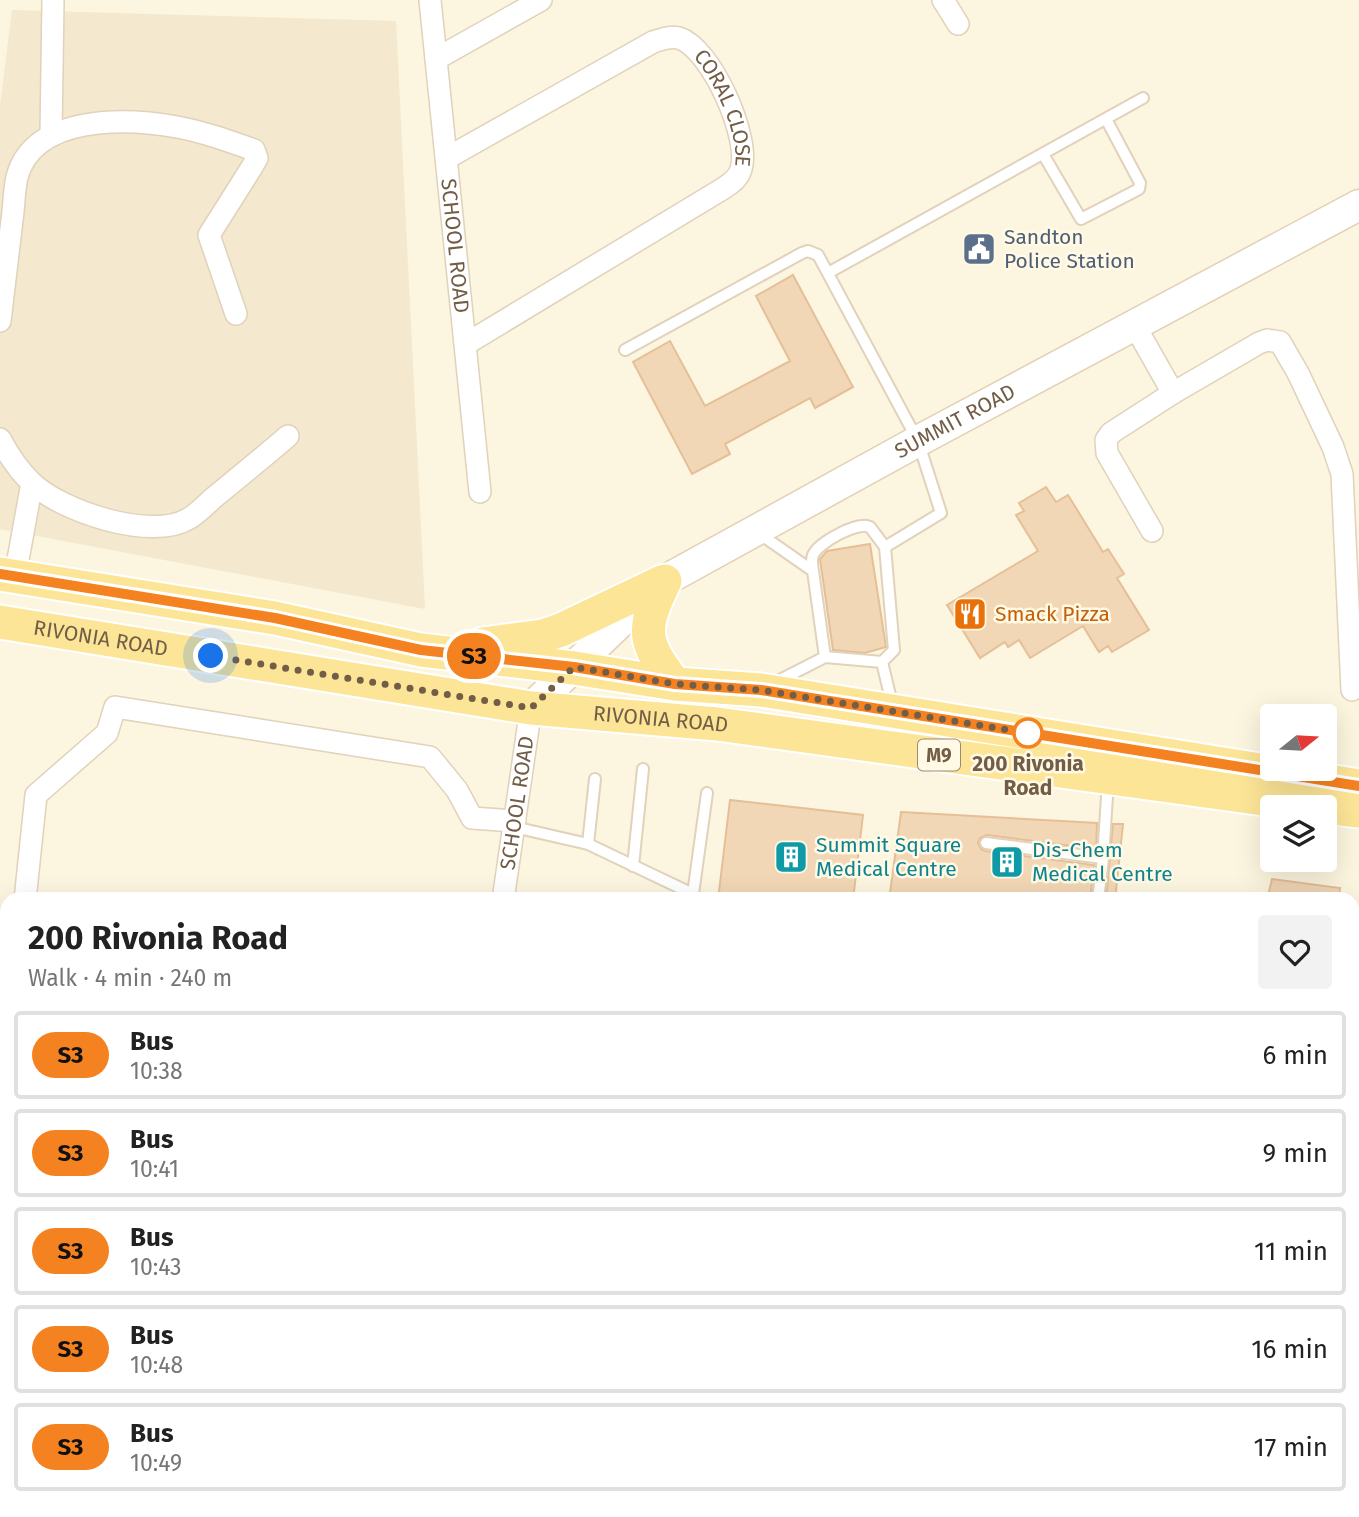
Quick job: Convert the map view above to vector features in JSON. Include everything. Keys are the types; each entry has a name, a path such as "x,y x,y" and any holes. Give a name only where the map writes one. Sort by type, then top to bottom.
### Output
{"main road":[{"name":"SUMMIT ROAD","path":"531,708 664,582 918,441 1359,205"},
{"name":"RIVONIA ROAD","path":"7,575 275,618 421,650 574,667 675,684 761,690 1359,786"},
{"path":"421,650 543,636 561,631 664,582"},
{"path":"664,582 651,610 648,626 650,648 675,684"},
{"name":"RIVONIA ROAD","path":"0,622 531,708 717,724 1260,799"},
{"path":"1072,741 1098,756 1107,770 1108,779"},
{"name":"RIVONIA ROAD","path":"1337,808 1359,811"}],"street":[{"name":"SCHOOL ROAD","path":"430,0 480,492"},
{"path":"436,59 541,0"},
{"path":"943,0 958,24"},
{"path":"51,135 53,6"},
{"name":"CORAL CLOSE","path":"447,158 642,48 668,37 680,38 690,43 709,67 735,119 743,151 741,170 724,188 466,344"},
{"path":"0,321 17,176 31,152 51,135 74,127 136,122 177,127 215,136 254,150 257,158 209,235 236,314"},
{"path":"1135,326 1173,393"},
{"path":"1152,531 1113,466 1107,453 1106,440 1119,426 1267,340 1280,342 1333,447 1342,474 1352,690"},
{"path":"0,439 32,483 59,501 96,516 132,525 157,527 187,520 288,436"},
{"path":"7,575 32,483"},
{"path":"26,892 36,795 107,733 115,707 430,757 457,790 472,818 514,824"},
{"name":"SCHOOL ROAD","path":"504,892 531,708"}],"lane":[{"path":"828,273 1143,98"},
{"path":"1043,154 1081,219 1139,189 1140,183 1106,119"},
{"path":"625,350 802,253 808,251 818,255 918,441 941,513 885,547"},
{"path":"825,657 811,558 819,546 859,525 870,527 885,547 894,650 882,662"},
{"path":"755,531 813,571"},
{"path":"761,690 825,657 882,662"},
{"path":"882,662 893,711"},
{"path":"633,866 643,769"},
{"path":"587,844 596,779"},
{"path":"1099,892 1104,858 1108,779"},
{"path":"697,892 707,793"},
{"path":"514,824 587,844 687,892"},
{"path":"986,843 1104,858"}],"shaded area":[{"path":"12,10 396,21 425,609 0,529 0,106"}],"building":[{"path":"793,275 853,387 815,408 810,398 725,444 730,454 692,474 633,362 670,341 705,406 790,361 756,296"},
{"path":"1046,487 1056,502 1068,495 1103,552 1108,549 1124,574 1117,578 1149,630 1112,652 1108,646 1099,652 1083,626 1030,658 1019,640 1008,647 1005,642 980,658 947,605 1038,551 1016,515 1024,511 1019,503"},
{"path":"870,544 886,647 865,653 833,650 820,559 827,551"},
{"name":"Summit Square Medical Centre","path":"730,800 863,815 854,892 719,892"},
{"name":"Dis-Chem Medical Centre","path":"901,812 1097,823 1096,849 987,835 980,838 978,843 985,851 1094,865 1091,892 890,892"},
{"path":"1113,824 1123,824 1116,892 1107,892"},
{"path":"1272,879 1340,888 1340,892 1269,892"}],"bus line":[{"name":"S3","path":"0,574 275,618 421,650 574,667 675,684 761,690 1359,786"}],"place":[{"name":"Sandton Police Station","path":"979,249"},
{"name":"Smack Pizza","path":"970,614"},
{"name":"200 Rivonia Road","path":"1028,733"},
{"name":"Summit Square Medical Centre","path":"791,857"},
{"name":"Dis-Chem Medical Centre","path":"1007,862"}],"route":[{"path":"211,656 531,708 574,667 675,684 761,690 1028,733"}]}
